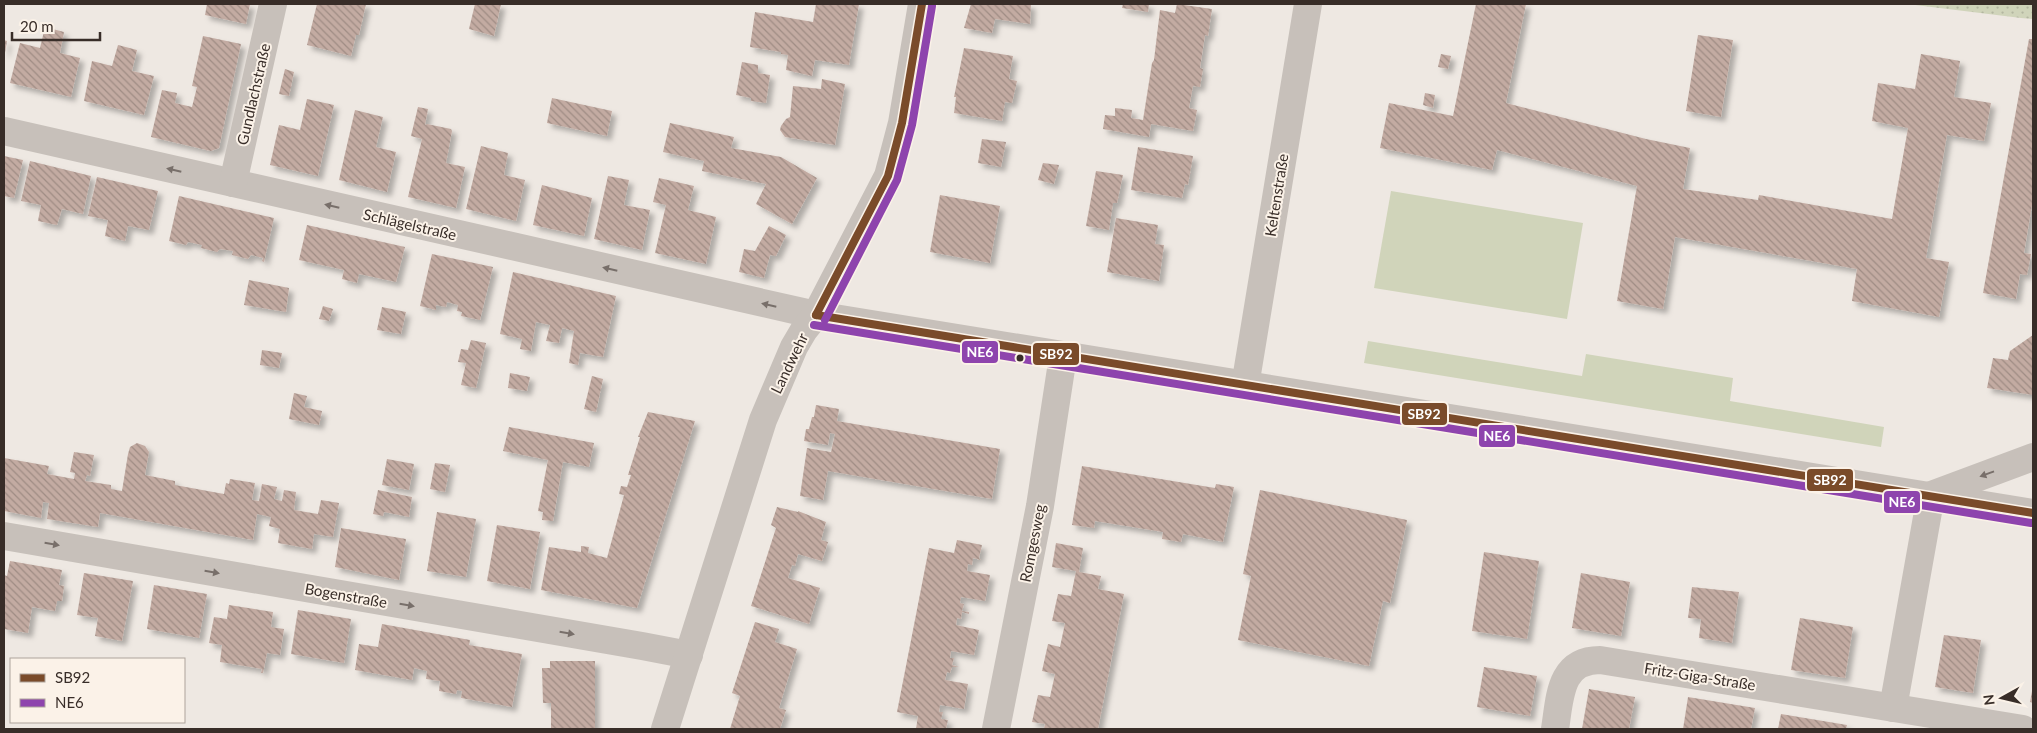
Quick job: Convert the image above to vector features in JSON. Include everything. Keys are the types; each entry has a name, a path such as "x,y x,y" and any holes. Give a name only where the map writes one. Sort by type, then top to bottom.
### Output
{"street":[{"name":"Gundlachstraße","path":"233,183 273,4"},
{"name":"Landwehr","path":"665,729 763,420 794,347 804,330 816,316 888,176 902,123 922,4"},
{"name":"Keltenstraße","path":"1245,386 1308,4"},
{"name":"Schlägelstraße","path":"4,131 816,316 2033,513"},
{"name":"Romgesweg","path":"996,729 1040,506 1063,356"},
{"path":"1893,708 1931,495 2033,457"},
{"name":"Bogenstraße","path":"4,536 642,646 688,656"},
{"name":"Fritz-Giga-Straße","path":"1554,729 1565,679 1572,669 1592,660 2023,729"}],"green space":[{"path":"1907,4 2033,4 2033,19 2021,18"},
{"path":"1391,191 1583,223 1567,319 1374,288"},
{"path":"1368,341 1582,376 1586,354 1733,378 1730,401 1884,427 1881,447 1364,363"}],"building":[{"path":"207,4 250,4 246,24 205,15"},
{"path":"317,4 366,4 359,35 356,35 351,56 307,45"},
{"path":"475,4 501,4 494,36 469,29"},
{"path":"816,4 859,4 849,65 815,60 812,76 786,70 788,55 750,47 755,12 813,22"},
{"path":"971,4 1031,4 1030,24 995,19 992,33 964,28"},
{"path":"1123,4 1149,4 1148,12 1122,8"},
{"path":"1177,4 1212,9 1208,36 1205,35 1200,68 1203,69 1200,87 1193,86 1189,108 1197,110 1193,131 1151,124 1149,137 1103,129 1105,115 1115,116 1115,108 1132,110 1131,118 1143,120 1154,60 1160,10 1175,13"},
{"path":"1476,4 1526,4 1506,103 1646,139 1690,148 1683,189 1758,200 1759,195 1892,219 1908,128 1872,121 1878,83 1915,89 1921,54 1960,61 1954,97 1991,103 1984,141 1947,135 1926,258 1949,262 1939,317 1852,301 1857,269 1675,237 1663,309 1617,301 1637,186 1497,150 1492,170 1380,148 1389,103 1453,116"},
{"path":"45,27 64,32 60,53 80,58 71,97 10,83 20,43 40,48"},
{"path":"1698,35 1733,40 1721,117 1686,111"},
{"path":"203,36 241,44 219,148 211,151 151,137 162,90 177,93 175,103 192,107 197,87 192,86"},
{"path":"2029,39 2033,39 2033,199 2024,253 2031,254 2027,275 2020,274 2016,299 1983,293"},
{"path":"4,40 7,41 5,53 4,53"},
{"path":"118,45 137,50 132,71 154,76 144,115 84,101 92,61 112,66"},
{"path":"964,48 1013,56 1009,79 1017,81 1012,103 1005,102 1002,121 954,113 956,97 954,97"},
{"path":"1441,54 1451,56 1448,69 1438,67"},
{"path":"742,62 758,65 758,73 770,75 766,103 751,101 751,98 736,95"},
{"path":"285,69 294,72 289,96 279,94"},
{"path":"822,79 845,84 835,145 785,137 780,130 786,119 790,117 793,86 821,89"},
{"path":"1425,93 1435,95 1433,108 1423,105"},
{"path":"552,98 612,111 607,136 547,123"},
{"path":"307,99 334,105 318,176 270,165 279,125 300,130"},
{"path":"418,107 428,109 425,125 451,129 452,131 446,163 465,167 456,208 408,197 422,139 411,136"},
{"path":"355,110 383,117 376,147 396,152 387,192 339,180"},
{"path":"670,123 734,137 731,148 781,157 817,178 792,224 756,204 766,184 702,171 704,161 663,152"},
{"path":"982,139 1006,142 1001,167 978,163"},
{"path":"481,146 508,153 504,175 525,180 516,221 466,209"},
{"path":"1138,147 1193,156 1188,185 1185,184 1182,198 1131,190"},
{"path":"4,156 23,160 14,198 4,196"},
{"path":"30,161 91,176 83,214 62,209 57,225 38,221 41,205 21,201"},
{"path":"1043,163 1059,165 1054,184 1038,180"},
{"path":"1096,171 1123,175 1117,203 1113,203 1109,230 1086,226"},
{"path":"608,176 629,180 624,205 650,210 642,250 594,239"},
{"path":"97,177 158,191 149,230 128,226 125,241 105,236 108,220 88,216"},
{"path":"659,178 694,186 688,210 716,217 706,264 655,253 666,205 653,202"},
{"path":"542,185 592,198 584,236 533,225"},
{"path":"940,195 1000,206 990,263 930,252"},
{"path":"179,196 274,218 264,262 262,261 263,258 251,255 248,259 232,255 233,251 220,249 217,252 201,248 202,245 188,242 186,245 169,241"},
{"path":"1116,218 1158,225 1155,244 1164,245 1159,281 1107,272"},
{"path":"307,225 405,247 396,282 359,274 357,283 342,279 344,270 299,260"},
{"path":"769,226 786,235 776,256 770,255 764,278 739,272 744,249 755,251"},
{"path":"432,254 493,267 480,320 461,316 462,312 457,311 458,305 447,302 446,307 436,305 436,310 420,306"},
{"path":"513,272 616,296 603,357 580,353 578,365 569,363 574,331 562,328 559,343 546,341 550,325 536,322 531,351 520,349 522,339 500,334"},
{"path":"249,280 289,288 286,312 244,305"},
{"path":"323,306 333,309 329,321 319,319"},
{"path":"382,307 406,312 401,334 377,330"},
{"path":"2033,335 2033,395 1987,388 1993,358 2008,360 2010,351"},
{"path":"471,340 486,343 476,388 461,385 466,363 458,362 461,349 468,350"},
{"path":"262,350 282,353 279,368 260,365"},
{"path":"510,373 530,377 527,391 508,388"},
{"path":"592,376 603,379 596,412 584,409"},
{"path":"294,393 307,396 304,407 322,411 319,425 289,419"},
{"path":"816,405 839,409 837,421 1000,449 992,499 828,471 823,500 800,496 807,448 831,452 835,434 830,433 828,445 804,441 806,429 809,429 812,417 814,417"},
{"path":"648,412 695,421 637,608 541,590 549,547 581,552 581,546 589,547 588,553 607,558 624,495 619,494 621,486 627,487 631,475 628,475 640,437 638,437"},
{"path":"509,427 594,443 589,467 563,462 553,521 542,520 543,512 538,511 548,460 503,451"},
{"path":"137,443 145,446 149,452 145,475 175,481 175,485 224,494 226,483 229,484 230,479 255,483 252,500 259,501 262,484 277,487 274,499 282,501 284,490 296,492 294,510 318,514 321,500 339,503 333,537 314,534 312,549 278,543 280,529 269,526 271,517 257,514 253,540 100,513 98,527 47,519 49,503 43,502 41,518 4,511 4,458 49,466 47,474 74,479 75,473 70,472 74,452 94,455 90,476 87,475 85,481 111,485 111,489 122,491 130,447"},
{"path":"387,459 414,464 409,490 382,485"},
{"path":"435,463 450,465 445,492 430,489"},
{"path":"1082,466 1215,488 1216,484 1234,487 1223,542 1183,534 1181,542 1162,539 1163,532 1095,521 1094,528 1072,525"},
{"path":"378,490 412,497 409,517 384,512 383,516 373,514"},
{"path":"1260,490 1407,520 1390,603 1383,601 1369,666 1238,640 1251,576 1243,574"},
{"path":"777,507 798,511 826,522 821,540 828,542 822,561 798,554 795,566 792,565 788,578 820,588 809,624 751,606 776,528 771,525"},
{"path":"437,512 476,519 466,577 427,571"},
{"path":"497,525 540,532 530,589 487,581"},
{"path":"341,528 406,539 399,580 335,567"},
{"path":"957,540 982,545 979,558 981,560 973,558 972,565 968,564 967,571 990,575 985,601 961,597 960,603 964,604 962,611 969,612 969,614 962,612 961,619 957,618 956,625 979,630 974,655 951,651 950,658 954,658 952,665 959,667 952,667 950,673 947,672 945,680 968,684 964,709 940,705 939,712 943,712 941,719 948,720 946,729 916,729 918,716 897,712 929,548 954,553"},
{"path":"1056,543 1083,548 1079,572 1101,576 1098,589 1124,594 1098,729 1044,729 1045,724 1032,722 1038,695 1050,697 1055,674 1042,671 1048,644 1060,647 1065,623 1052,621 1058,594 1071,596 1076,571 1052,567"},
{"path":"1484,552 1539,561 1527,639 1472,631"},
{"path":"10,561 62,570 59,585 64,586 62,601 57,601 55,611 32,607 28,633 4,629 4,575 7,576"},
{"path":"84,573 133,581 122,641 95,636 98,618 77,615"},
{"path":"1581,573 1630,582 1621,636 1572,628"},
{"path":"154,585 207,594 199,638 147,629"},
{"path":"1692,587 1739,592 1732,643 1699,638 1701,619 1688,618"},
{"path":"229,605 273,612 271,627 284,629 280,655 267,653 263,673 261,673 262,669 220,662 222,645 209,643 214,617 227,619"},
{"path":"298,610 351,619 344,663 291,654"},
{"path":"1800,618 1853,627 1845,678 1791,670"},
{"path":"755,622 779,629 775,642 797,649 779,708 786,710 780,729 730,729 740,696 732,693"},
{"path":"382,624 470,640 469,645 522,654 512,707 461,698 462,691 457,690 456,694 439,691 440,681 426,679 427,671 414,668 412,680 355,670 359,644 378,647"},
{"path":"1944,635 1981,640 1973,693 1935,687"},
{"path":"550,661 595,661 595,729 551,729 551,703 543,703 542,668 550,668"},
{"path":"1484,667 1537,676 1530,716 1477,707"},
{"path":"1589,689 1635,697 1629,729 1582,729"},
{"path":"2033,691 2033,703 2030,702"},
{"path":"1688,697 1755,708 1751,729 1683,729"},
{"path":"1781,714 1847,725 1846,729 1778,729"}],"transit line":[{"name":"SB92","path":"816,315 888,176 902,123 922,4"},
{"name":"NE6","path":"825,320 897,180 912,125 932,6"},
{"name":"SB92","path":"816,315 2033,513"},
{"name":"NE6","path":"814,325 2031,523"}]}
